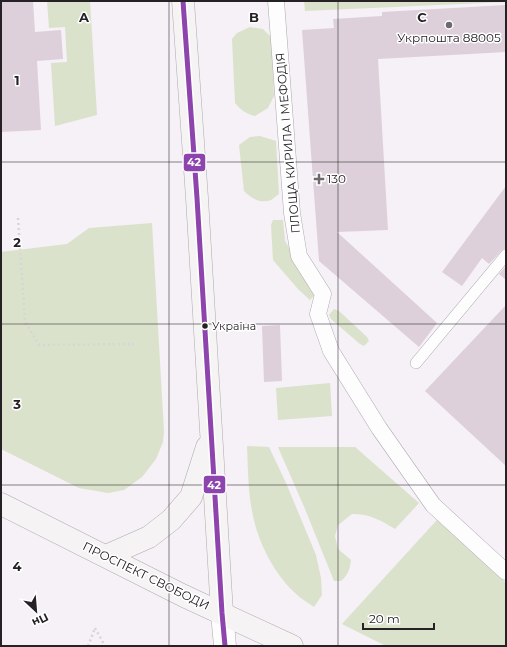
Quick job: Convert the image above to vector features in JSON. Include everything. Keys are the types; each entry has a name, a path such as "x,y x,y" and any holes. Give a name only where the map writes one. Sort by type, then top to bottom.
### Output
{"main road":[{"path":"183,1 197,198 222,613"},
{"path":"106,556 148,537 171,520 191,497 211,434"},
{"name":"ПРОСПЕКТ СВОБОДИ","path":"1,504 184,596 292,646"}],"street":[{"name":"ПЛОЩА КИРИЛА І МЕФОДІЯ","path":"276,1 292,213 299,256 323,294 318,314 331,351 379,428 433,505 506,572"},
{"path":"222,613 225,646"}],"lane":[{"path":"416,363 506,255"}],"path":[{"path":"18,218 25,322 39,345 134,344"},
{"path":"88,646 95,628 105,646"}],"green space":[{"path":"47,1 90,1 97,115 55,126 51,63 67,62 65,27 49,28"},
{"path":"304,1 506,1 506,2 305,11"},
{"path":"250,27 263,29 271,37 274,96 268,108 255,116 239,108 235,103 232,39 237,33"},
{"path":"260,136 276,141 279,194 267,201 256,200 244,191 239,145 250,137"},
{"path":"273,220 283,220 285,241 316,293 310,300 298,289 273,260 271,225"},
{"path":"152,223 164,431 163,442 156,459 142,477 124,490 108,493 79,488 1,449 1,252 67,244 89,228"},
{"path":"334,309 339,311 367,337 369,341 364,346 331,319 329,315"},
{"path":"330,383 332,416 278,420 276,388"},
{"path":"247,446 269,447 286,483 316,555 321,578 322,595 314,607 286,584 267,555 262,544 254,522 251,503 248,479"},
{"path":"278,447 355,447 419,503 395,529 375,518 358,514 352,514 338,525 335,536 338,549 351,560 347,574 341,581 334,581"},
{"path":"437,520 506,583 506,646 386,646 342,624"}],"building":[{"path":"1,1 33,1 35,32 61,30 63,59 37,61 41,130 1,132"},
{"path":"506,5 506,52 378,59 388,230 337,232 437,323 419,347 319,261 302,30 334,28 333,19 382,16 382,12"},
{"path":"506,186 506,248 501,251 489,264 482,258 462,286 442,272"},
{"path":"506,266 506,280 499,274"},
{"path":"506,305 506,466 425,391"},
{"path":"280,325 282,381 264,382 262,326"}],"transit line":[{"name":"42","path":"183,1 225,646"}],"place":[{"name":"Укрпошта 88005","path":"449,25"},
{"name":"130","path":"319,179"},
{"name":"Україна","path":"205,326"}]}
